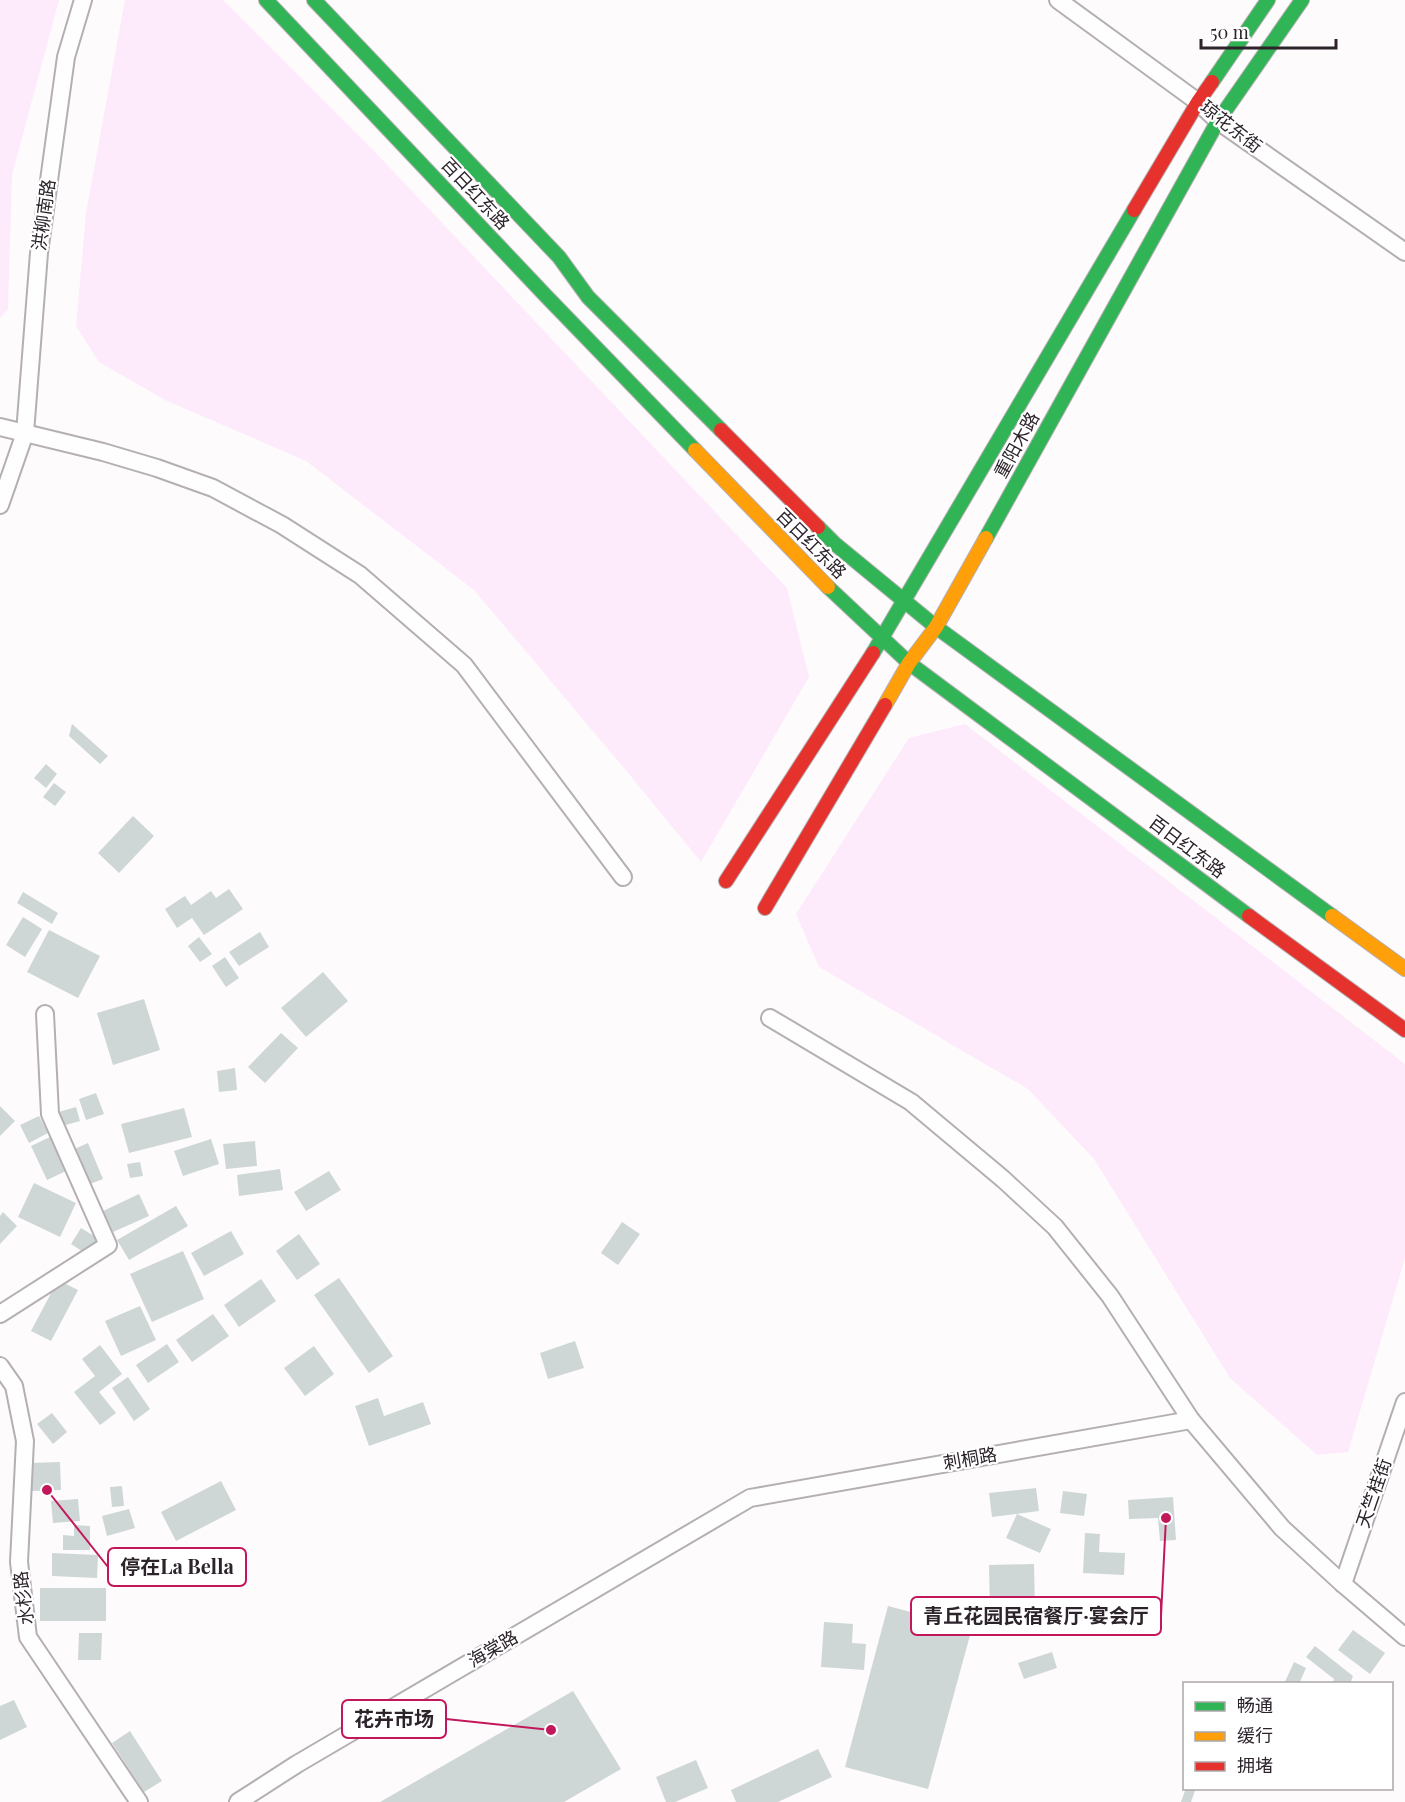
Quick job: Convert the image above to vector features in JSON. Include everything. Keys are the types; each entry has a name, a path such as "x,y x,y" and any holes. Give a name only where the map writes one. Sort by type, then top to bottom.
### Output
{"street":[{"name":"洪柳南路","path":"0,505 25,434 39,253 66,57 84,0"},
{"name":"百日红东路","path":"266,0 819,579 909,663 1405,1030"},
{"name":"百日红东路","path":"314,0 559,257 588,297 835,544 936,627 1405,969"},
{"name":"琼花东街","path":"1058,0 1198,102 1218,121 1405,252"},
{"name":"重阳木路","path":"726,881 883,638 1198,102 1268,0"},
{"name":"重阳木路","path":"765,908 909,663 936,627 1218,121 1302,0"},
{"path":"0,427 103,452 213,488 282,525 360,575 464,665 623,878"},
{"path":"0,1314 108,1245 50,1114 45,1014"},
{"path":"770,1018 911,1102 1003,1179 1055,1227 1110,1296 1191,1420 1282,1528 1405,1637"},
{"name":"水杉路","path":"0,1366 14,1386 25,1441 19,1562 28,1637 139,1802"},
{"name":"天竺桂街","path":"1343,1584 1405,1402"},
{"name":"刺桐路","path":"750,1498 1191,1420"},
{"name":"海棠路","path":"238,1802 307,1758 750,1498"}],"shaded area":[{"path":"0,0 59,0 12,175 8,309 0,318"},
{"path":"125,0 223,0 376,153 787,588 809,677 701,862 474,590 306,461 165,400 99,362 76,326 86,213"},
{"path":"965,724 1405,1064 1405,1258 1348,1452 1317,1455 1230,1378 1094,1159 1028,1089 819,967 796,914 909,738"}],"building":[{"path":"72,724 108,756 100,764 69,736"},
{"path":"46,764 57,774 46,788 34,778"},
{"path":"54,783 66,792 55,806 43,797"},
{"path":"133,816 154,836 119,873 98,853"},
{"path":"229,889 243,909 204,935 192,918 177,928 165,909 185,896 191,905 211,891 216,898"},
{"path":"23,892 58,913 52,924 17,903"},
{"path":"23,917 42,929 25,957 6,945"},
{"path":"49,930 100,956 78,998 27,972"},
{"path":"260,932 269,947 239,966 229,952"},
{"path":"199,937 212,954 200,962 188,946"},
{"path":"225,957 239,978 226,987 212,966"},
{"path":"323,972 348,1001 306,1037 281,1008"},
{"path":"144,999 160,1050 113,1065 97,1013"},
{"path":"281,1033 298,1048 265,1083 248,1067"},
{"path":"235,1068 237,1090 219,1092 217,1071"},
{"path":"96,1093 104,1114 86,1120 79,1099"},
{"path":"0,1106 15,1121 0,1136"},
{"path":"76,1107 80,1121 59,1127 55,1113"},
{"path":"184,1108 192,1137 129,1153 121,1124"},
{"path":"39,1116 48,1133 29,1143 20,1125"},
{"path":"50,1137 66,1171 47,1180 31,1146"},
{"path":"211,1139 219,1164 183,1176 174,1151"},
{"path":"255,1141 257,1166 226,1169 223,1144"},
{"path":"88,1143 103,1179 85,1186 70,1151"},
{"path":"140,1162 143,1176 130,1178 127,1164"},
{"path":"280,1169 283,1190 239,1196 237,1175"},
{"path":"329,1171 341,1190 306,1211 294,1192"},
{"path":"34,1183 76,1203 60,1237 18,1217"},
{"path":"139,1194 149,1216 113,1232 103,1211"},
{"path":"176,1206 188,1226 129,1260 117,1240"},
{"path":"3,1212 17,1226 0,1244 0,1216"},
{"path":"622,1222 640,1234 618,1265 601,1253"},
{"path":"81,1228 99,1239 88,1255 71,1244"},
{"path":"231,1231 244,1254 204,1276 191,1253"},
{"path":"299,1234 320,1264 297,1280 276,1251"},
{"path":"183,1251 204,1299 152,1322 130,1274"},
{"path":"339,1278 393,1356 369,1373 314,1295"},
{"path":"261,1279 276,1301 239,1327 224,1305"},
{"path":"58,1280 78,1290 51,1341 31,1331"},
{"path":"140,1306 156,1340 121,1356 105,1321"},
{"path":"213,1314 229,1336 192,1362 176,1340"},
{"path":"575,1341 584,1368 548,1379 540,1353"},
{"path":"167,1344 179,1362 148,1383 136,1365"},
{"path":"100,1345 122,1374 99,1392 116,1413 100,1425 74,1392 95,1376 82,1359"},
{"path":"314,1346 334,1374 305,1396 284,1368"},
{"path":"128,1377 150,1409 134,1421 112,1388"},
{"path":"378,1398 384,1416 423,1402 431,1424 369,1446 355,1406"},
{"path":"52,1413 67,1432 53,1444 37,1424"},
{"path":"60,1462 61,1490 32,1491 30,1463"},
{"path":"221,1481 236,1510 176,1541 161,1512"},
{"path":"122,1486 124,1506 112,1507 110,1487"},
{"path":"1036,1488 1039,1511 992,1517 989,1493"},
{"path":"1063,1491 1087,1494 1084,1516 1060,1513"},
{"path":"1173,1497 1176,1540 1160,1541 1158,1518 1129,1519 1128,1500"},
{"path":"78,1499 80,1521 53,1523 51,1501"},
{"path":"129,1509 135,1528 107,1536 102,1516"},
{"path":"1017,1514 1051,1529 1040,1553 1006,1538"},
{"path":"74,1525 90,1526 90,1550 63,1550 63,1535 74,1536"},
{"path":"1085,1533 1100,1534 1099,1552 1125,1553 1124,1575 1083,1573"},
{"path":"52,1553 98,1555 97,1578 52,1576"},
{"path":"1034,1564 1035,1610 990,1611 989,1565"},
{"path":"40,1588 106,1588 106,1621 40,1621"},
{"path":"888,1606 972,1628 928,1789 845,1767"},
{"path":"824,1622 853,1624 852,1643 866,1644 864,1670 821,1667"},
{"path":"1353,1630 1385,1653 1370,1674 1338,1650"},
{"path":"79,1633 102,1633 101,1660 78,1660"},
{"path":"1315,1646 1353,1676 1351,1682 1333,1682 1334,1679 1306,1657"},
{"path":"1052,1652 1057,1668 1024,1679 1018,1663"},
{"path":"1294,1662 1306,1668 1300,1682 1285,1682"},
{"path":"573,1691 621,1769 564,1802 380,1802"},
{"path":"14,1700 27,1727 0,1740 0,1706"},
{"path":"130,1731 162,1781 144,1792 112,1743"},
{"path":"818,1749 832,1777 778,1802 736,1802 731,1790"},
{"path":"696,1760 708,1788 675,1802 666,1802 656,1777"},
{"path":"1185,1790 1195,1790 1191,1802 1181,1802"}],"traffic: fast":[{"path":"266,0 695,450"},
{"path":"314,0 559,257 588,297 721,430"},
{"path":"1212,82 1268,0"},
{"path":"986,538 1218,121 1302,0"},
{"path":"873,653 1134,210"},
{"path":"818,527 835,544 936,627 1332,916"},
{"path":"828,587 909,663 1249,916"}],"traffic: slow":[{"path":"695,450 828,587"},
{"path":"885,705 909,663 936,627 986,538"},
{"path":"1332,916 1405,969"}],"traffic: jam":[{"path":"1134,210 1212,82"},
{"path":"721,430 818,527"},
{"path":"726,881 873,653"},
{"path":"765,908 885,705"},
{"path":"1249,916 1405,1030"}],"place":[{"name":"停在La Bella","path":"47,1490"},
{"name":"青丘花园民宿餐厅·宴会厅","path":"1166,1518"},
{"name":"花卉市场","path":"551,1730"}]}
